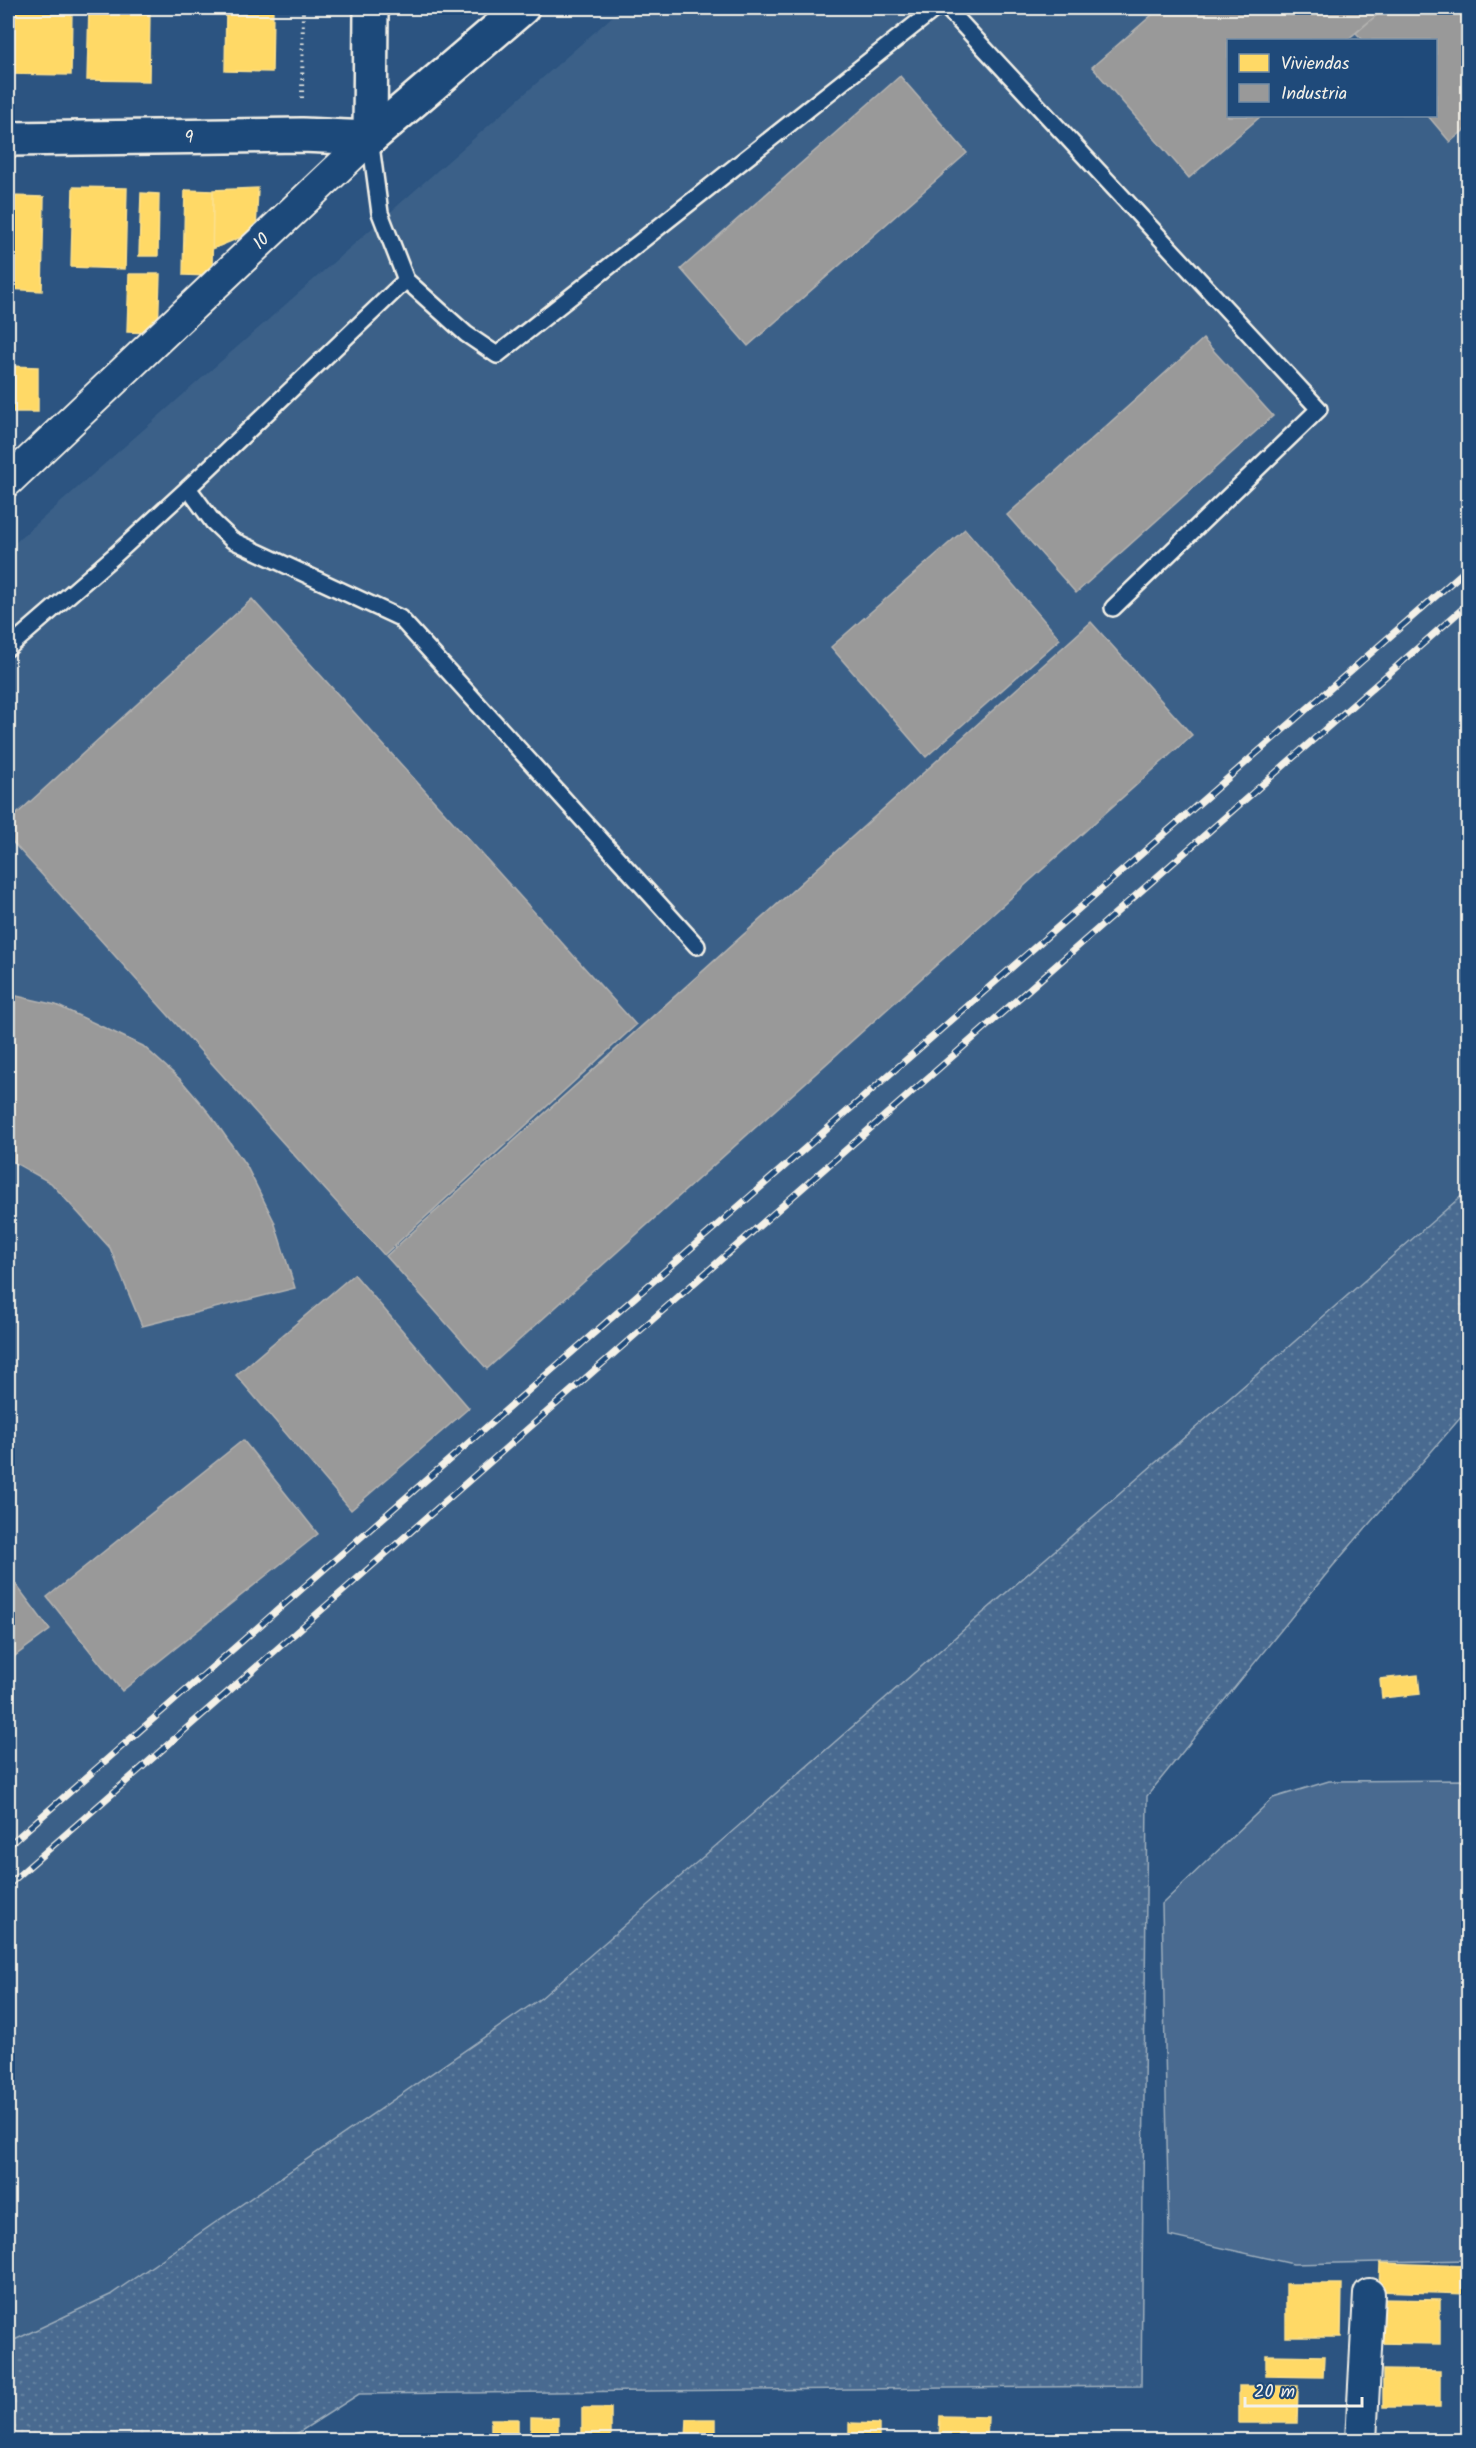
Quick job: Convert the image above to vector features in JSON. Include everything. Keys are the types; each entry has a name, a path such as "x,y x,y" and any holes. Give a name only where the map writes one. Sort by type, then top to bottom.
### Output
{"street":[{"path":"370,138 371,8"},
{"name":"10","path":"8,481 370,138 522,8"},
{"name":"9","path":"8,139 302,135 370,138"},
{"path":"1361,2440 1369,2294"}],"lane":[{"path":"370,138 380,213 406,280 466,334 497,355 936,8"},
{"path":"947,8 1319,409 1113,608"},
{"path":"8,648 188,488 406,280"},
{"path":"188,488 213,522 232,540 400,618 697,946"}],"path":[{"path":"302,135 303,8"}],"shaded area":[{"path":"622,8 1468,8 1468,1189 541,1998 110,2295 8,2343 8,549"},
{"path":"1465,1193 1468,1196 1468,1409 1332,1567 1147,1796 1141,2386 359,2394 287,2440 8,2440 8,2343 110,2295 541,1998"},
{"path":"1468,1780 1468,2260 1293,2264 1169,2236 1162,1904 1273,1798 1329,1781"}],"building: Viviendas":[{"path":"8,8 72,8 71,75 8,74"},
{"path":"89,8 150,8 149,81 87,80"},
{"path":"226,8 273,8 272,72 225,71"},
{"path":"73,187 127,188 125,269 71,267"},
{"path":"258,188 256,231 212,249 213,190"},
{"path":"185,190 213,191 212,276 183,275"},
{"path":"141,193 159,194 158,256 139,256"},
{"path":"10,196 44,197 42,291 8,289"},
{"path":"129,274 160,274 158,333 127,332"},
{"path":"8,366 38,367 38,412 8,412"},
{"path":"1418,1675 1420,1694 1382,1698 1380,1679"},
{"path":"1380,2263 1468,2266 1468,2294 1379,2291"},
{"path":"1286,2284 1342,2284 1341,2337 1286,2337"},
{"path":"1378,2299 1440,2300 1440,2344 1378,2343"},
{"path":"1266,2355 1324,2356 1323,2377 1266,2376"},
{"path":"1383,2370 1440,2371 1440,2407 1383,2407"},
{"path":"1239,2386 1298,2386 1297,2423 1239,2423"},
{"path":"582,2408 611,2408 611,2440 582,2440"},
{"path":"940,2416 988,2417 987,2440 939,2439"},
{"path":"531,2417 558,2418 558,2440 531,2440"},
{"path":"491,2419 518,2419 518,2440 491,2440"},
{"path":"687,2419 716,2419 716,2440 686,2440"},
{"path":"849,2423 879,2424 879,2440 849,2440"}],"building: Industria":[{"path":"1160,8 1385,8 1348,39 1227,39 1227,117 1260,117 1189,178 1092,67"},
{"path":"1385,8 1468,8 1468,127 1450,142 1429,117 1437,117 1437,39 1362,39 1356,33"},
{"path":"900,76 967,153 748,346 681,269"},
{"path":"1203,339 1273,416 1076,593 1007,515"},
{"path":"965,529 1060,639 926,757 831,647"},
{"path":"252,599 636,1025 384,1255 8,837 8,822"},
{"path":"1091,622 1192,735 487,1369 386,1256"},
{"path":"8,994 56,1005 143,1046 181,1080 210,1114 247,1167 274,1221 295,1288 142,1326 110,1248 51,1183 8,1159"},
{"path":"354,1274 469,1408 351,1510 236,1375"},
{"path":"243,1440 318,1534 122,1691 47,1597"},
{"path":"11,1578 50,1630 8,1661 8,1581"}],"railway":[{"path":"8,1846 1468,568"},
{"path":"8,1885 1468,604"}]}
